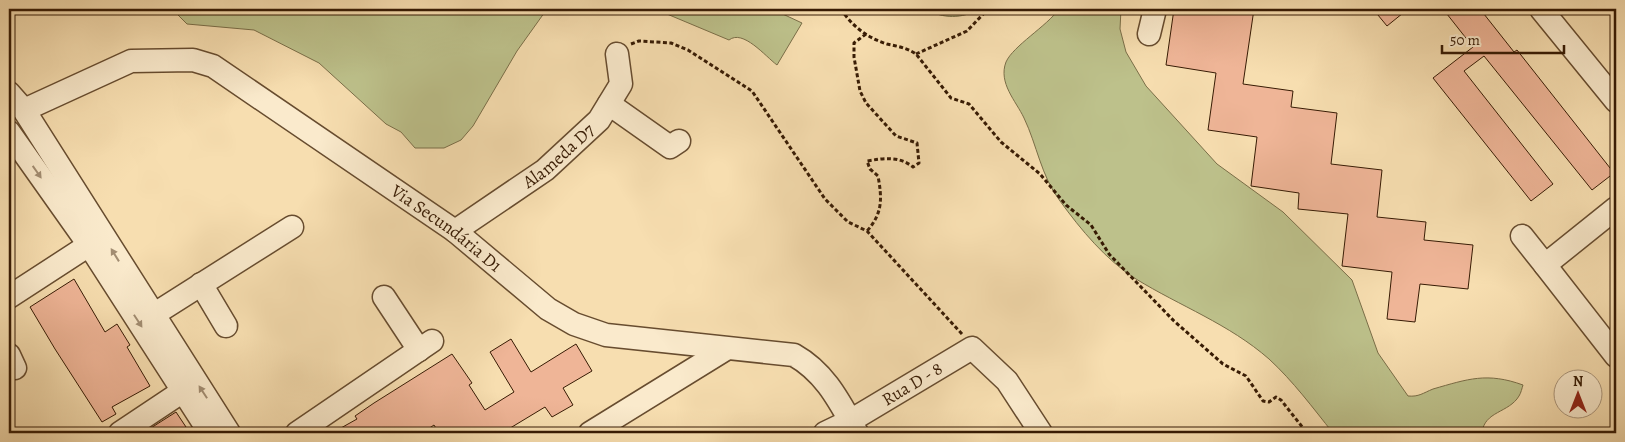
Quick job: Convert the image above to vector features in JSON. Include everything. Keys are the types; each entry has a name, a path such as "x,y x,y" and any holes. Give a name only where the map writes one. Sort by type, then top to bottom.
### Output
{"street":[{"path":"1149,34 1155,9"},
{"path":"1541,9 1616,102"},
{"name":"Alameda D7","path":"455,231 545,170 599,120 621,84 617,54"},
{"name":"Via Secundária D1","path":"24,110 131,62 193,60 213,66 455,231 548,309 574,324 606,335 726,349 767,350 794,355 804,360 826,381 854,427"},
{"path":"9,93 24,110 229,433"},
{"path":"609,104 670,147 679,141"},
{"path":"9,132 89,245 210,433"},
{"path":"1545,265 1616,208"},
{"path":"153,315 292,227"},
{"path":"1522,236 1616,356"},
{"path":"9,297 89,245"},
{"path":"202,284 226,326"},
{"path":"297,433 426,346 384,297"},
{"path":"972,348 1007,381 1042,433"},
{"name":"Rua D - 8","path":"825,433 854,427 972,348"},
{"path":"590,433 726,349"},
{"path":"120,433 183,391"}],"path":[{"path":"841,9 849,22 866,34 916,54 951,98 969,104 1001,142 1040,174 1066,205 1091,225 1109,254 1174,321 1223,364 1246,376 1264,401 1269,402 1276,398 1281,400 1307,433"},
{"path":"916,54 967,31 988,9"},
{"path":"866,34 854,43 854,57 860,91 866,103 896,136 917,143 919,163 913,167 903,159 884,158 867,161 870,169 878,176 882,199 881,209 867,231"},
{"path":"617,54 620,47 639,42 671,43 688,50 752,91 825,199 848,222 867,231 955,324 972,348"}],"green space":[{"path":"155,9 547,9 517,51 473,126 461,140 444,148 415,148 401,132 386,124 319,63 254,30 187,24 173,10"},
{"path":"655,9 772,9 802,23 777,65 754,45 741,38 729,40"},
{"path":"925,9 980,9 966,15 946,16"},
{"path":"1059,9 1121,9 1120,29 1126,52 1146,86 1217,164 1283,212 1352,280 1378,353 1408,396 1418,395 1467,380 1488,378 1523,385 1520,395 1515,402 1487,420 1482,433 1333,433 1286,376 1254,347 1221,325 1136,279 1114,263 1068,212 1048,181 1028,128 1009,92 1004,77 1006,62 1010,56 1054,16"}],"building":[{"path":"1174,9 1254,9 1243,84 1293,91 1291,107 1337,113 1331,164 1382,170 1377,217 1426,222 1424,240 1473,245 1468,289 1420,284 1415,322 1387,319 1392,272 1342,266 1348,214 1298,209 1299,193 1251,186 1257,137 1208,130 1216,73 1166,65"},
{"path":"1373,9 1408,9 1387,26"},
{"path":"1443,9 1480,9 1514,52 1517,50 1614,173 1592,190 1484,56 1464,71 1553,184 1531,201 1433,78 1473,47"},
{"path":"74,279 105,332 117,324 130,345 127,347 150,386 112,407 116,414 102,422 30,307"},
{"path":"511,339 531,372 576,344 592,371 563,388 573,405 552,417 545,407 502,433 439,433 434,425 422,433 332,433 357,419 355,416 374,403 452,354 472,383 469,385 485,410 514,392 490,352"},
{"path":"176,412 190,433 143,433"}]}
